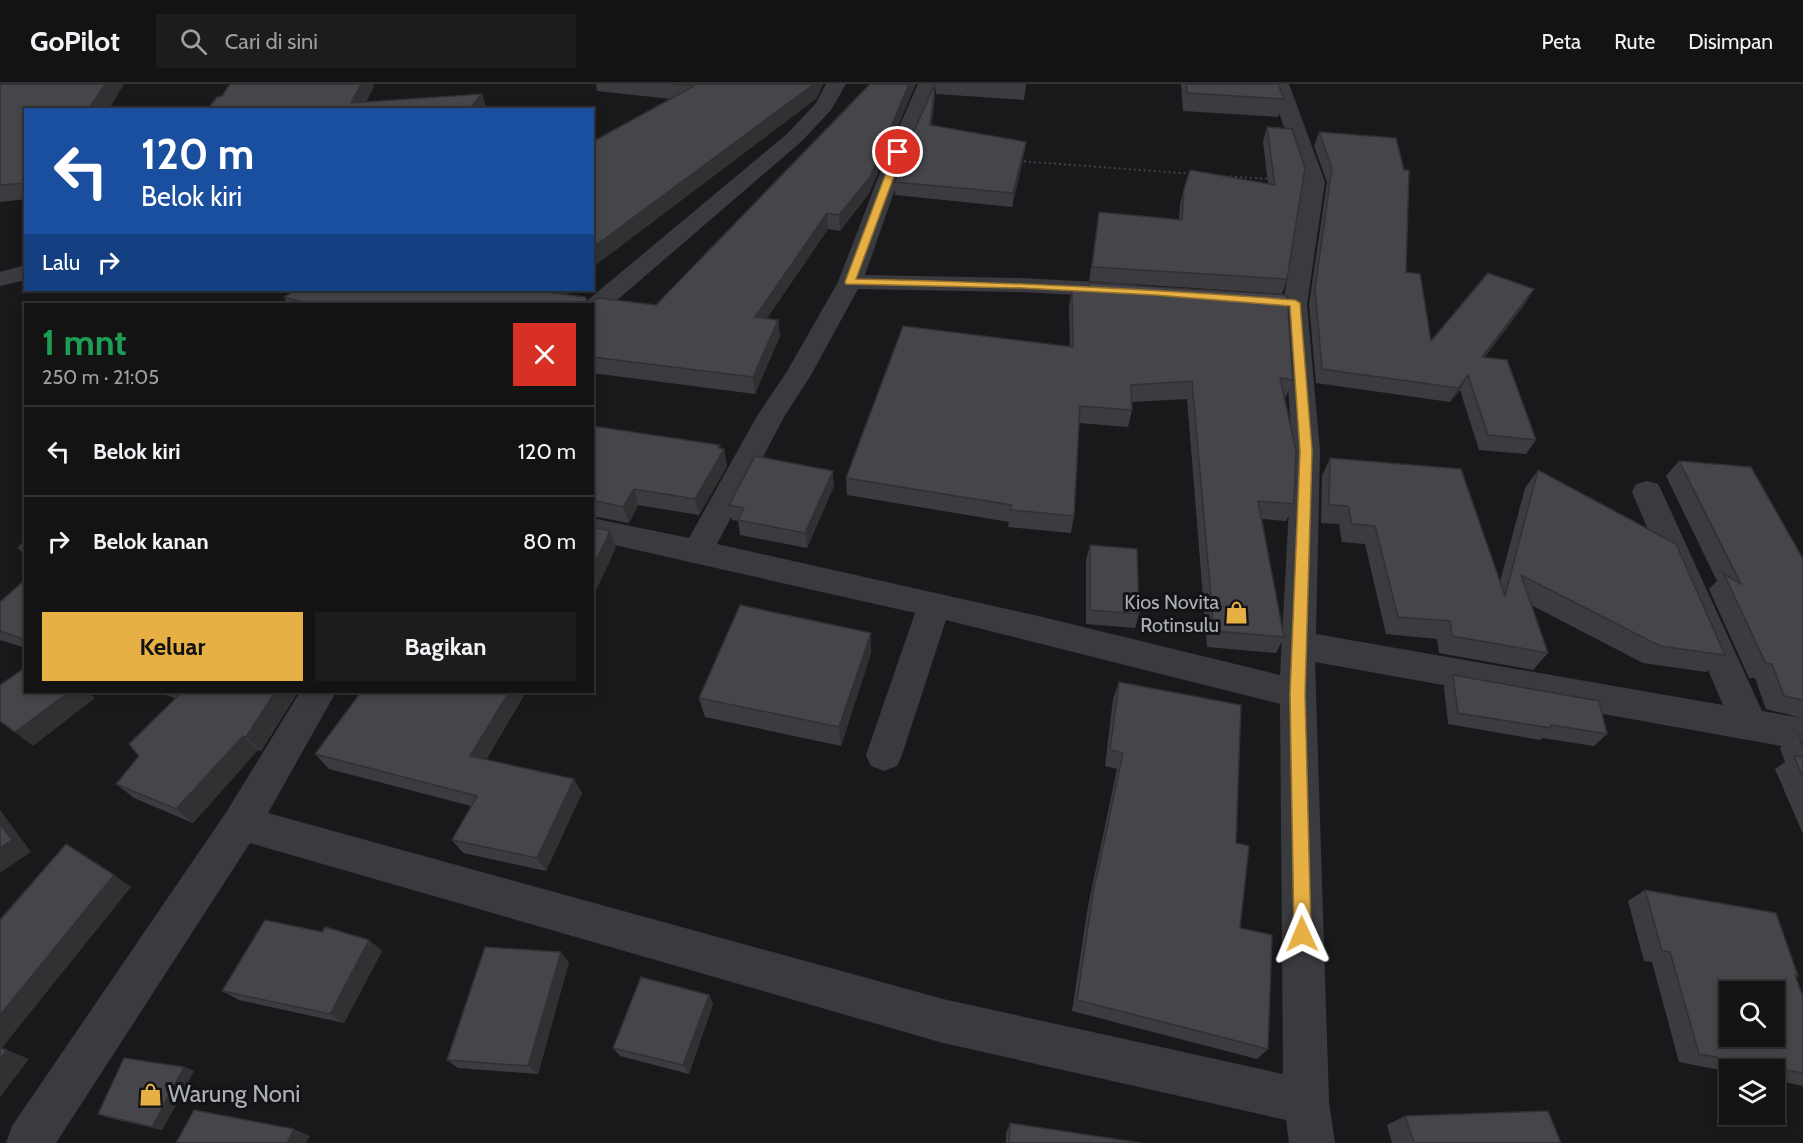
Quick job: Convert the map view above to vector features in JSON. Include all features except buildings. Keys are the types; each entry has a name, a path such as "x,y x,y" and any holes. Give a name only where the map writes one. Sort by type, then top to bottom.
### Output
{"street":[{"path":"594,307 795,137 824,106 836,84"},
{"path":"698,550 771,416 798,375 850,282 898,152 928,84"},
{"path":"241,823 1309,1122 1297,694 1306,451 1285,303 1314,182 1279,84"},
{"path":"0,279 24,273"},
{"path":"850,282 1022,285 1155,292"},
{"path":"1647,492 1750,725"},
{"path":"594,529 698,550 1143,653 1297,694"},
{"path":"884,755 946,609"},
{"path":"1299,645 1803,734"},
{"path":"29,1143 241,823 317,693"}],"path":[{"path":"1016,161 1195,174"},
{"path":"1219,176 1314,182"}],"place":[{"name":"Kios Novita Rotinsulu","path":"1237,613"},
{"name":"Warung Noni","path":"150,1094"}],"route":[{"path":"898,152 850,282 1022,285 1295,303 1306,451 1297,694 1302,934"}]}
